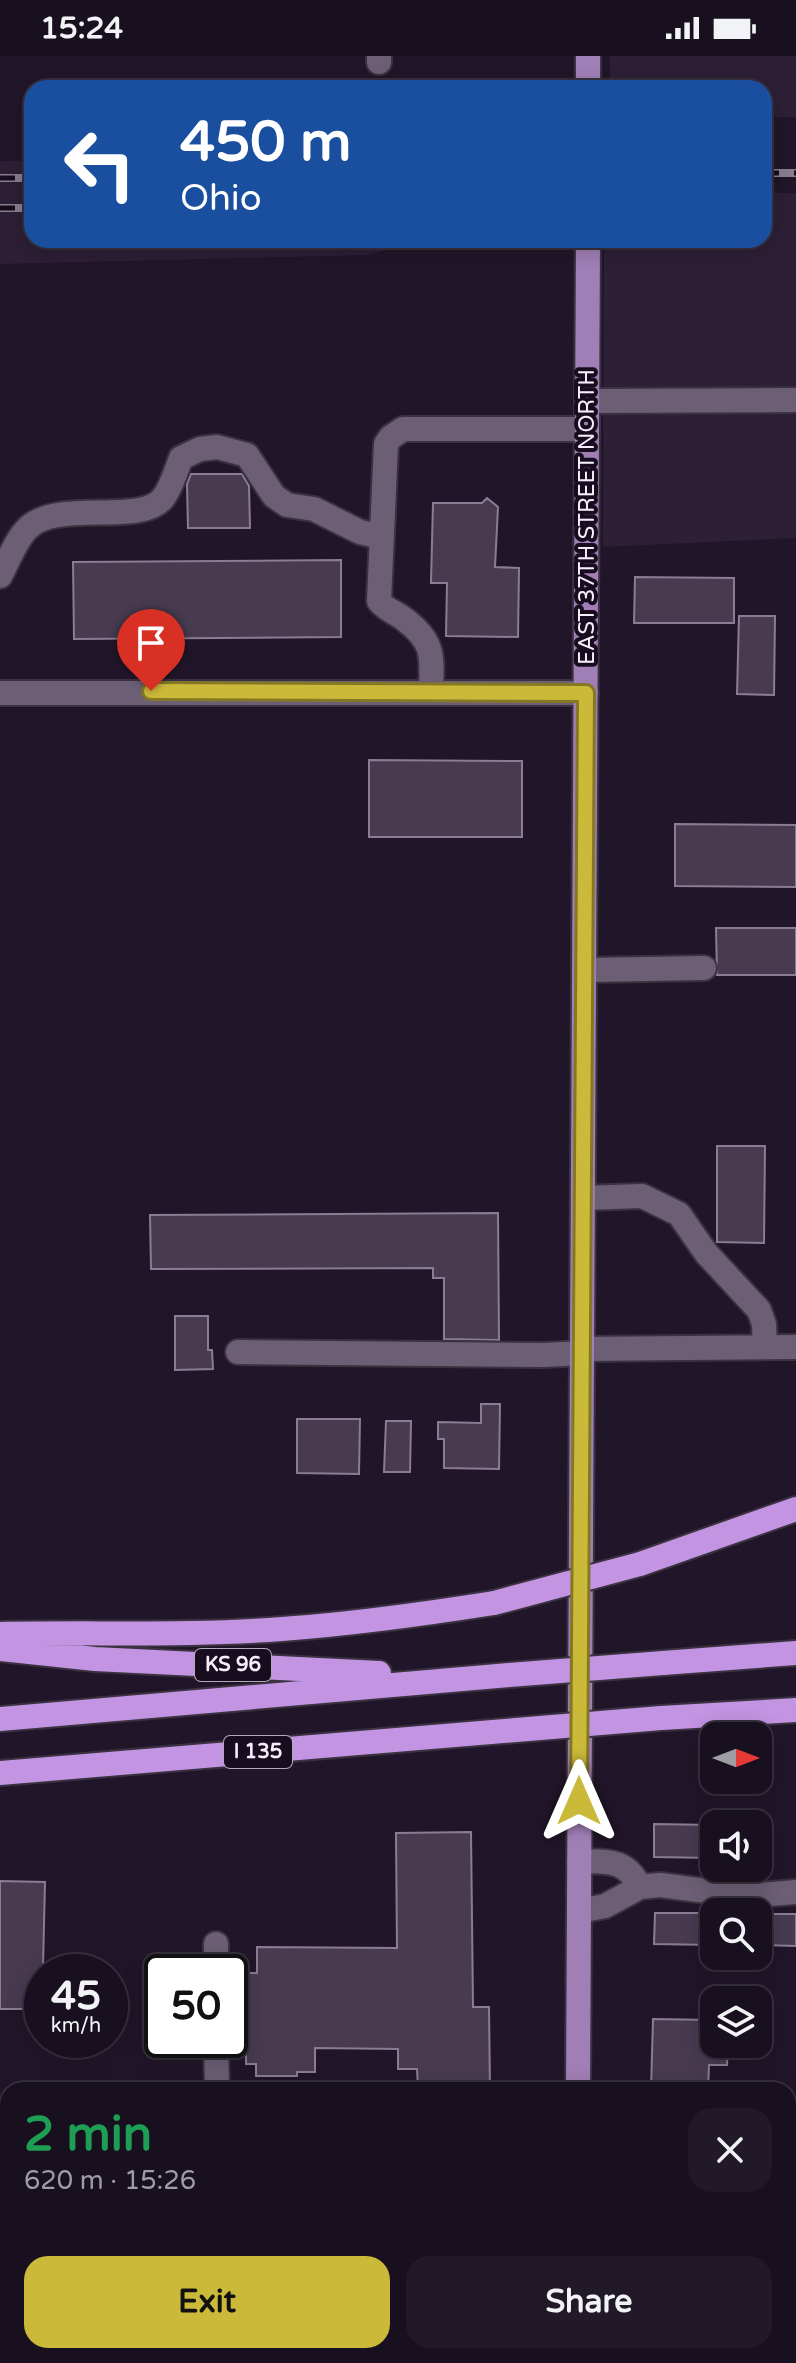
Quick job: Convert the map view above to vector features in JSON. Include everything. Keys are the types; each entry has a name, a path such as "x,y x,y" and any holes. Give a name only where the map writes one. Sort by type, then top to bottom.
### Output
{"highway":[{"path":"0,1634 108,1635 280,1630 379,1621 494,1603 640,1564 796,1509"},
{"name":"KS 96","path":"0,1649 95,1659 466,1678"},
{"path":"0,1719 796,1653"},
{"name":"I 135","path":"0,1773 661,1718 796,1710"}],"main road":[{"path":"588,56 588,80"},
{"name":"EAST 37TH STREET NORTH","path":"578,2082 588,248"}],"street":[{"path":"587,401 796,400"},
{"path":"431,692 432,652 424,635 386,610 379,601 386,444 403,429 587,429"},
{"path":"0,576 26,529 38,521 63,515 152,509 164,498 181,458 200,449 217,447 247,455 274,496 287,505 314,509 360,532 382,537"},
{"path":"0,693 586,693"},
{"path":"586,970 704,968"},
{"path":"584,1198 642,1196 679,1214 706,1253 759,1310 764,1324 765,1347"},
{"path":"238,1352 529,1355 582,1351 796,1347"},
{"path":"579,1861 624,1865 640,1887"},
{"path":"579,1911 605,1906 640,1887 660,1885 745,1896 796,1892"},
{"path":"216,1944 216,1954"},
{"path":"216,2058 217,2082"}],"shaded area":[{"path":"610,56 796,56 796,117 772,117 772,80 610,80"},
{"path":"0,161 24,161 24,248 393,248 367,255 0,264"},
{"path":"772,193 796,193 796,538 603,547 604,248 772,248"}],"building":[{"path":"191,474 242,474 249,486 250,528 188,528 187,484"},
{"path":"487,498 498,507 495,567 519,568 518,637 446,636 447,583 431,583 433,503 482,503"},
{"path":"341,560 341,637 74,639 73,562"},
{"path":"635,577 734,578 734,623 634,623"},
{"path":"739,616 775,616 774,695 737,694"},
{"path":"369,760 522,761 522,837 369,837"},
{"path":"675,824 796,825 796,887 675,886"},
{"path":"716,928 796,928 796,975 717,975"},
{"path":"717,1146 765,1146 764,1243 717,1242"},
{"path":"498,1213 499,1340 444,1339 444,1278 433,1278 433,1268 151,1269 150,1215"},
{"path":"175,1316 208,1316 208,1350 212,1350 213,1369 175,1370"},
{"path":"481,1404 500,1404 499,1469 444,1468 444,1439 438,1439 438,1422 481,1423"},
{"path":"297,1419 360,1419 359,1474 297,1473"},
{"path":"386,1421 411,1421 410,1472 384,1472"},
{"path":"654,1824 700,1825 700,1858 654,1857"},
{"path":"471,1832 473,2007 489,2007 490,2082 418,2082 417,2069 398,2069 398,2049 315,2048 315,2072 297,2072 297,2076 256,2076 256,2064 246,2064 246,2058 248,1973 257,1973 257,1947 397,1948 396,1833"},
{"path":"0,1881 45,1882 43,1954 24,1954 24,2009 0,2009"},
{"path":"655,1913 700,1913 700,1945 654,1944"},
{"path":"772,1914 796,1914 796,1946 772,1945"},
{"path":"653,2019 700,2020 700,2058 727,2058 727,2065 709,2065 708,2082 651,2082"}],"railway":[{"path":"772,173 796,173"},
{"path":"0,178 24,178"},
{"path":"0,208 24,208"}],"route":[{"path":"151,691 586,693 579,1801"}]}
